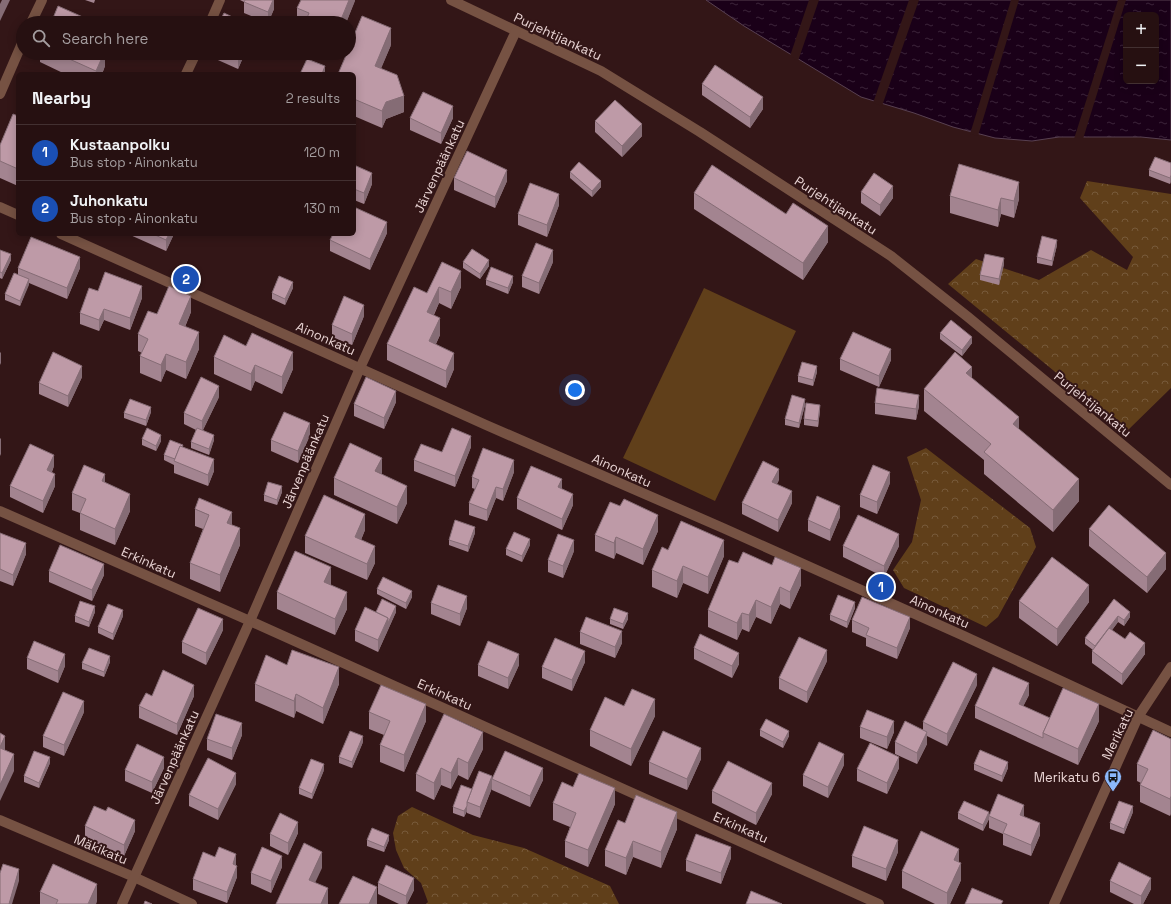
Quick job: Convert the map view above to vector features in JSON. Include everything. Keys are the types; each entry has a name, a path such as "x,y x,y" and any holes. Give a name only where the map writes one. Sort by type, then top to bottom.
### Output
{"street":[{"path":"34,16 42,0"},
{"path":"213,16 220,0"},
{"name":"Purjehtijankatu","path":"451,0 601,71 700,132 891,256 1171,485"},
{"name":"Järvenpäänkatu","path":"122,904 250,621 360,368 516,30"},
{"path":"0,94 16,57"},
{"path":"187,72 193,60"},
{"path":"0,207 16,214"},
{"name":"Ainonkatu","path":"65,236 964,636 1171,732"},
{"name":"Erkinkatu","path":"0,511 250,621 879,904"},
{"name":"Merikatu","path":"1054,904 1138,717 1171,667"},
{"name":"Mäkikatu","path":"0,820 134,877 192,904"}],"green space":[{"path":"1087,181 1171,194 1171,388 1127,431 948,284 976,259 1039,280 1091,250 1127,270 1133,257 1080,198"},
{"path":"704,288 796,331 715,501 623,458"},
{"path":"926,448 1030,528 1036,547 998,617 986,627 904,588 893,570 912,542 921,500 907,457"},
{"path":"412,807 473,835 524,848 610,886 619,904 426,904 428,902 421,883 404,868 396,850 393,833 398,816"}],"water":[{"path":"706,0 1171,0 1171,140 1141,137 1059,137 1032,141 995,138 953,127 914,113 861,97 744,26"}],"pier":[{"path":"809,0 819,0 798,61 790,56"},
{"path":"909,0 919,0 882,106 873,103"},
{"path":"1011,0 1019,0 978,136 970,134"},
{"path":"1118,0 1126,0 1083,139 1074,139"}],"building":[{"path":"245,0 273,0 268,12 244,2"},
{"path":"301,0 349,0 342,16 308,16 309,13 297,8"},
{"path":"58,6 80,16 54,16"},
{"path":"224,13 230,16 222,16"},
{"path":"362,16 391,28 375,66 397,75 404,96 386,102 382,111 356,100 356,72 339,72 344,60 356,60 356,30"},
{"path":"72,60 101,60 96,71"},
{"path":"307,60 325,66 323,72 301,72"},
{"path":"715,65 763,97 750,117 702,84"},
{"path":"423,92 453,106 441,133 410,118"},
{"path":"615,100 642,124 622,146 595,121"},
{"path":"13,114 16,115 16,168 0,161 0,145"},
{"path":"467,151 507,170 495,197 454,178"},
{"path":"1155,157 1171,163 1170,178 1149,170"},
{"path":"579,162 601,181 592,191 570,172"},
{"path":"959,164 1019,182 1014,201 1001,198 998,210 950,196"},
{"path":"712,165 786,214 793,203 828,226 803,263 694,193"},
{"path":"356,166 372,173 364,193 356,190"},
{"path":"874,173 893,186 880,205 861,192"},
{"path":"530,183 559,194 547,225 518,214"},
{"path":"356,208 387,222 370,259 330,240 332,236 356,236"},
{"path":"157,236 168,236 166,240"},
{"path":"1042,236 1057,240 1052,261 1037,257"},
{"path":"31,237 80,257 67,288 18,268"},
{"path":"536,243 553,250 539,283 522,276"},
{"path":"472,249 489,260 480,274 463,262"},
{"path":"0,250 11,254 2,273 0,272"},
{"path":"985,254 1004,258 999,279 980,275"},
{"path":"442,262 461,271 451,292 439,287 427,312 440,318 429,341 454,353 446,371 387,344 414,287 427,293"},
{"path":"491,267 513,276 508,288 486,280"},
{"path":"105,272 142,286 130,318 104,309 99,320 80,313 89,288 98,291"},
{"path":"14,273 29,279 20,301 5,294"},
{"path":"279,276 293,282 285,299 272,293"},
{"path":"169,286 191,296 179,324 199,332 186,362 166,354 161,365 140,356 148,339 138,334 148,311 157,314"},
{"path":"344,296 364,305 352,334 332,325"},
{"path":"951,320 972,337 962,350 940,333"},
{"path":"853,332 891,349 879,376 840,359"},
{"path":"252,333 293,352 282,377 255,365 251,374 214,357 224,335 246,346"},
{"path":"53,352 82,366 68,396 39,383"},
{"path":"955,352 972,367 966,373 1019,417 1013,424 1079,479 1053,510 984,452 991,444 924,389"},
{"path":"802,362 817,366 813,380 798,376"},
{"path":"201,377 219,386 202,421 184,413"},
{"path":"366,377 396,391 384,418 354,404"},
{"path":"877,388 919,395 916,409 875,403"},
{"path":"792,395 805,399 799,423 785,419"},
{"path":"130,399 151,407 146,420 124,413"},
{"path":"806,403 820,405 818,421 804,419"},
{"path":"284,412 310,423 298,451 271,440"},
{"path":"147,428 161,435 156,446 142,439"},
{"path":"197,428 214,435 209,449 191,442"},
{"path":"452,428 471,436 455,476 414,460 421,444 442,452"},
{"path":"170,440 183,445 182,447 180,446 175,459 164,455"},
{"path":"350,443 382,458 375,471 407,486 397,507 334,478"},
{"path":"30,444 54,455 47,470 55,474 43,501 10,486"},
{"path":"180,446 214,459 208,475 174,461"},
{"path":"483,448 514,460 503,489 496,487 487,510 469,503 479,480 472,477"},
{"path":"763,461 779,469 772,482 792,491 778,520 742,503"},
{"path":"84,465 105,474 102,481 130,494 115,529 80,513 86,499 72,493"},
{"path":"873,465 890,472 877,502 860,495"},
{"path":"531,466 562,479 558,487 573,494 562,519 517,498"},
{"path":"268,482 282,486 277,500 264,495"},
{"path":"324,495 365,514 355,537 375,546 367,564 305,536"},
{"path":"817,496 840,506 830,530 808,520"},
{"path":"199,498 232,512 227,523 240,528 220,575 190,563 209,515 195,509"},
{"path":"624,499 658,515 643,549 616,537 614,543 595,535 610,502 620,506"},
{"path":"1109,505 1166,553 1147,577 1089,529"},
{"path":"858,515 899,534 884,566 843,546"},
{"path":"455,520 475,527 468,546 449,540"},
{"path":"681,521 724,540 708,577 683,566 677,581 652,570 662,547 668,550"},
{"path":"514,532 530,539 522,556 506,549"},
{"path":"0,533 26,543 13,575 0,569"},
{"path":"558,534 574,540 563,566 548,560"},
{"path":"60,545 104,564 92,590 49,571"},
{"path":"295,551 331,567 324,582 347,592 335,619 277,592"},
{"path":"743,552 772,565 775,557 801,568 790,592 780,587 771,607 756,600 749,615 742,613 737,623 708,610 729,560 738,563"},
{"path":"1052,557 1089,585 1057,629 1019,601"},
{"path":"383,577 412,591 406,603 377,589"},
{"path":"438,585 467,596 460,614 431,603"},
{"path":"838,595 855,602 847,622 830,615"},
{"path":"862,597 910,617 897,648 866,635 869,628 852,620"},
{"path":"382,599 396,606 388,623 388,618 376,612"},
{"path":"1114,599 1130,612 1124,620 1118,616 1095,646 1085,638"},
{"path":"80,601 95,606 89,622 75,616"},
{"path":"108,604 123,610 113,634 98,627"},
{"path":"365,607 388,618 378,640 355,630"},
{"path":"198,608 223,619 206,653 182,642"},
{"path":"614,608 628,613 623,624 610,619"},
{"path":"586,617 622,631 615,647 580,632"},
{"path":"1109,628 1125,639 1130,632 1145,643 1122,674 1092,651"},
{"path":"700,634 739,653 732,666 694,648"},
{"path":"799,637 827,650 807,692 779,678"},
{"path":"555,638 585,651 572,680 542,667"},
{"path":"34,641 65,654 58,671 27,658"},
{"path":"488,641 519,654 508,678 478,665"},
{"path":"89,648 110,656 104,672 82,663"},
{"path":"292,650 339,667 323,708 296,694 294,701 255,684 266,655 287,665"},
{"path":"953,662 977,674 947,734 923,722"},
{"path":"993,667 1029,683 1019,704 1050,718 1043,733 1043,738 975,706"},
{"path":"163,670 194,685 177,724 139,706 146,693 152,696"},
{"path":"381,685 426,704 404,755 380,745 390,721 369,712"},
{"path":"1063,688 1099,704 1078,749 1043,733"},
{"path":"632,689 655,699 631,749 590,730 605,697 624,706"},
{"path":"63,692 84,701 64,745 43,736"},
{"path":"867,710 894,721 887,737 860,727"},
{"path":"216,714 242,723 232,748 207,739"},
{"path":"444,714 483,732 468,763 458,758 451,773 441,768 434,783 416,774"},
{"path":"766,719 789,731 783,742 760,730"},
{"path":"905,721 927,732 917,753 895,742"},
{"path":"1153,730 1171,739 1170,799 1140,785 1148,769 1137,764"},
{"path":"350,731 363,736 352,762 339,757"},
{"path":"663,731 701,748 687,779 649,762"},
{"path":"0,733 5,736 0,747"},
{"path":"819,742 844,754 828,787 803,775"},
{"path":"870,743 899,757 887,783 857,769"},
{"path":"137,744 164,757 152,782 125,770"},
{"path":"0,748 14,754 0,785"},
{"path":"980,750 1008,762 1002,776 974,764"},
{"path":"34,751 50,757 39,783 24,776"},
{"path":"505,751 543,768 530,796 492,779"},
{"path":"208,758 236,773 218,809 189,795"},
{"path":"311,759 324,764 312,794 299,788"},
{"path":"728,761 772,783 756,813 712,791"},
{"path":"479,771 492,776 480,807 467,802"},
{"path":"579,773 615,788 588,850 565,841 576,813 553,803 562,782 573,787"},
{"path":"461,785 472,789 464,811 453,807"},
{"path":"998,794 1024,805 1020,815 1040,823 1031,845 1003,833 1007,824 989,816"},
{"path":"636,795 677,812 661,852 633,841 626,858 605,850 618,820 625,823"},
{"path":"964,801 989,812 983,825 958,813"},
{"path":"1119,801 1133,806 1124,829 1110,823"},
{"path":"94,806 106,811 108,807 135,820 124,845 85,826"},
{"path":"280,813 298,822 288,843 270,834"},
{"path":"864,826 898,840 886,869 852,856"},
{"path":"372,828 389,835 384,847 367,840"},
{"path":"921,831 959,849 954,860 961,863 947,893 902,871"},
{"path":"696,834 731,847 721,873 686,860"},
{"path":"304,843 322,852 309,880 328,888 321,904 276,904"},
{"path":"219,847 236,854 233,864 237,866 227,892 193,879 203,852 215,857"},
{"path":"262,847 282,856 271,881 251,873"},
{"path":"1119,862 1151,878 1141,896 1110,881"},
{"path":"3,864 19,869 9,904 0,904 0,873"},
{"path":"53,864 97,884 88,904 56,904 58,900 40,892"},
{"path":"386,865 414,878 406,896 378,883"},
{"path":"353,876 377,887 369,904 339,904"},
{"path":"972,888 1003,901 1001,904 965,904"},
{"path":"751,891 782,904 746,904"},
{"path":"145,901 152,904 144,904"}],"place":[{"name":"Juhonkatu","path":"186,279"},
{"name":"Kustaanpolku","path":"881,587"},
{"name":"Merikatu 6","path":"1113,792"}]}
